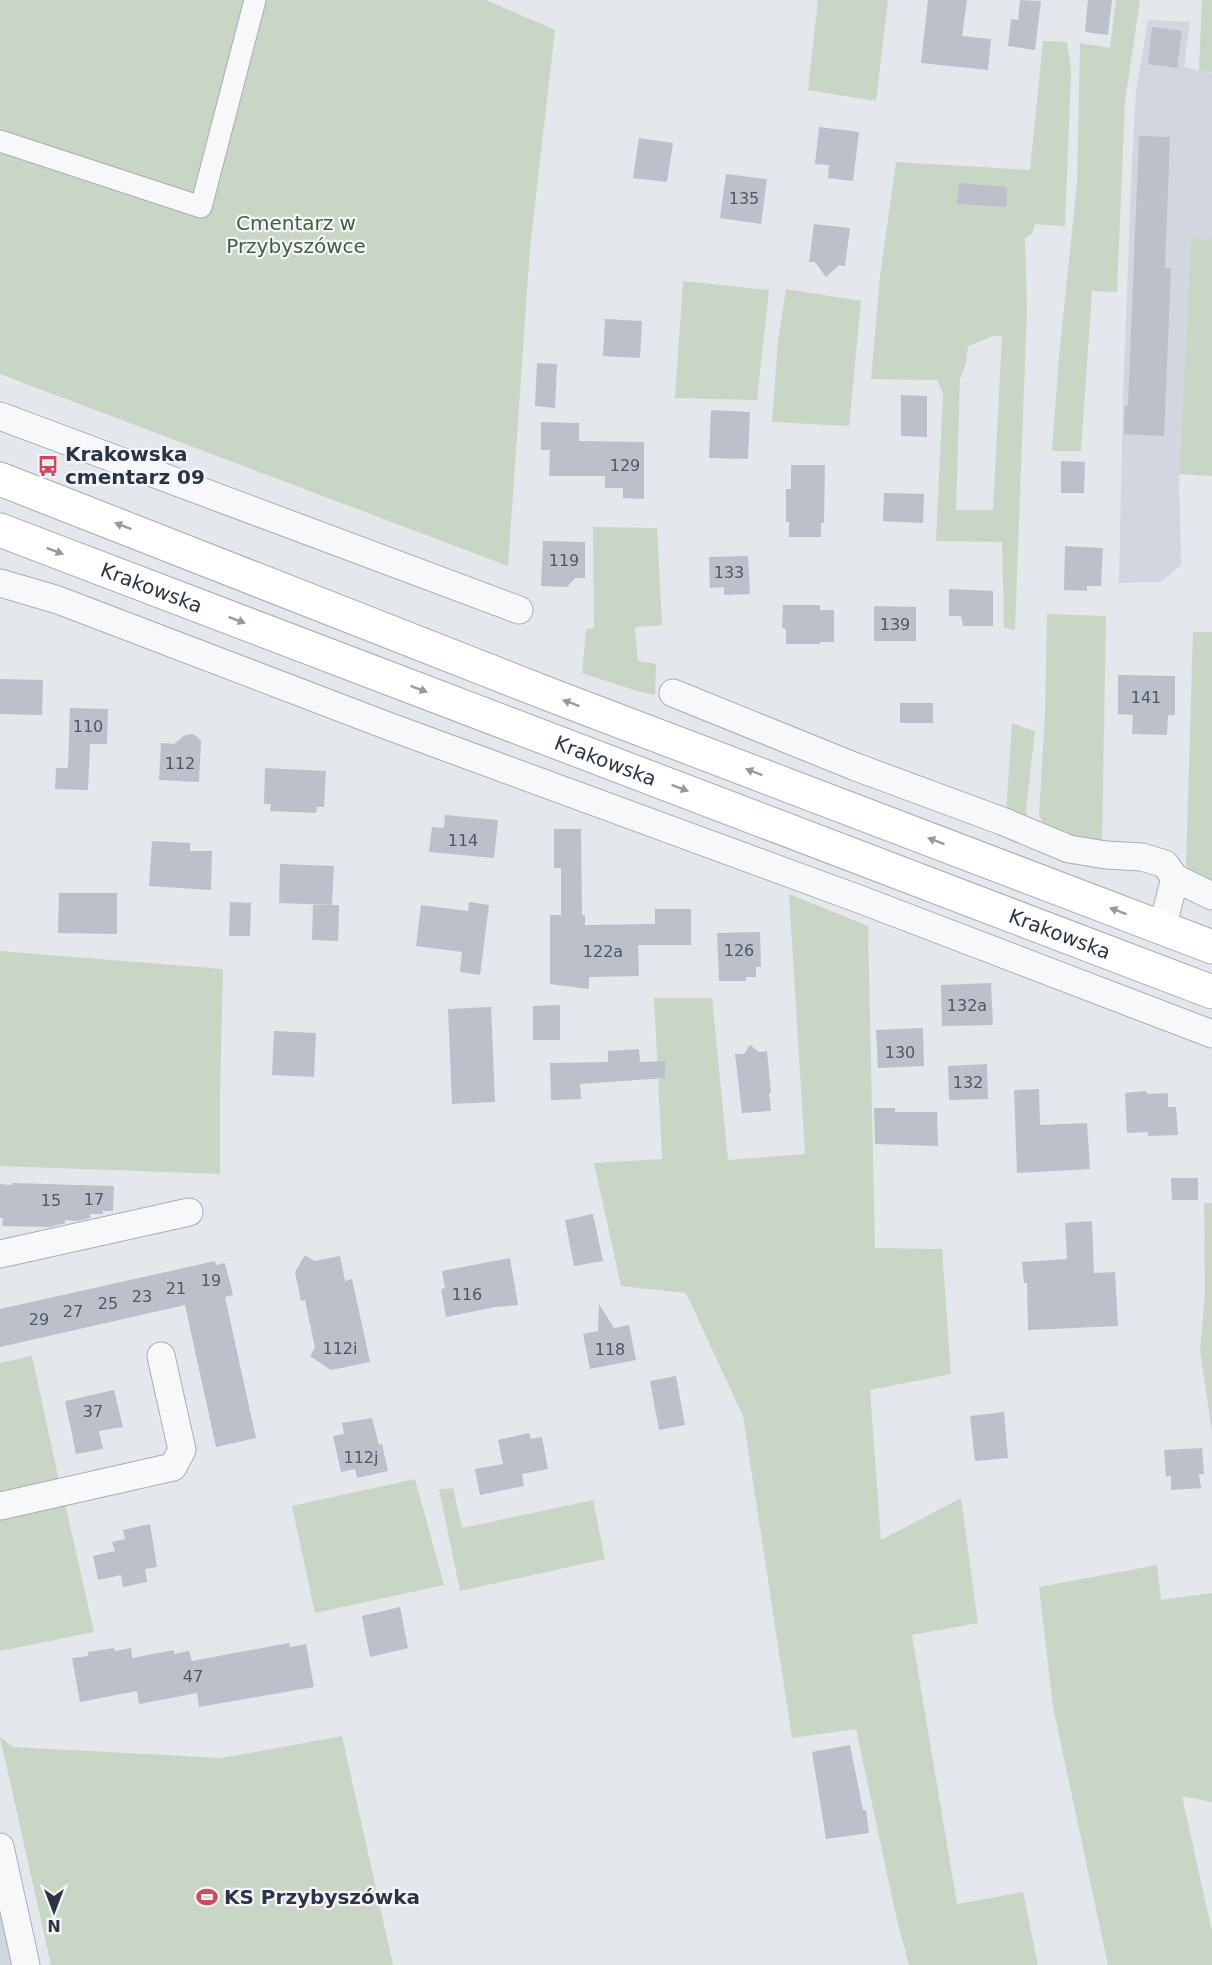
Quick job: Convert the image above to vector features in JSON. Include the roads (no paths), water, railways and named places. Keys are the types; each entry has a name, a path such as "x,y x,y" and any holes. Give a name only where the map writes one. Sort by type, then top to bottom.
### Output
{"main road":[{"name":"Krakowska","path":"0,479 547,693 1212,947"},
{"name":"Krakowska","path":"0,530 1212,992"}],"street":[{"path":"0,141 201,207 255,0"},
{"path":"0,416 519,610"},
{"name":"Krakowska","path":"0,583 58,600 388,726 859,899 1212,1034"},
{"path":"673,693 856,767 1002,821 1070,849 1106,855 1142,857 1165,864 1175,878 1212,896"},
{"path":"1161,927 1175,878"},
{"path":"0,1254 189,1212"},
{"path":"0,1506 172,1467 182,1450 161,1356"},
{"path":"0,1847 26,1965"}],"place":[{"name":"Krakowska cmentarz 09","path":"48,466"},
{"name":"KS Przybyszówka","path":"207,1897"}],"park label":[{"name":"Cmentarz w Przybyszówce","path":"296,234"}]}
